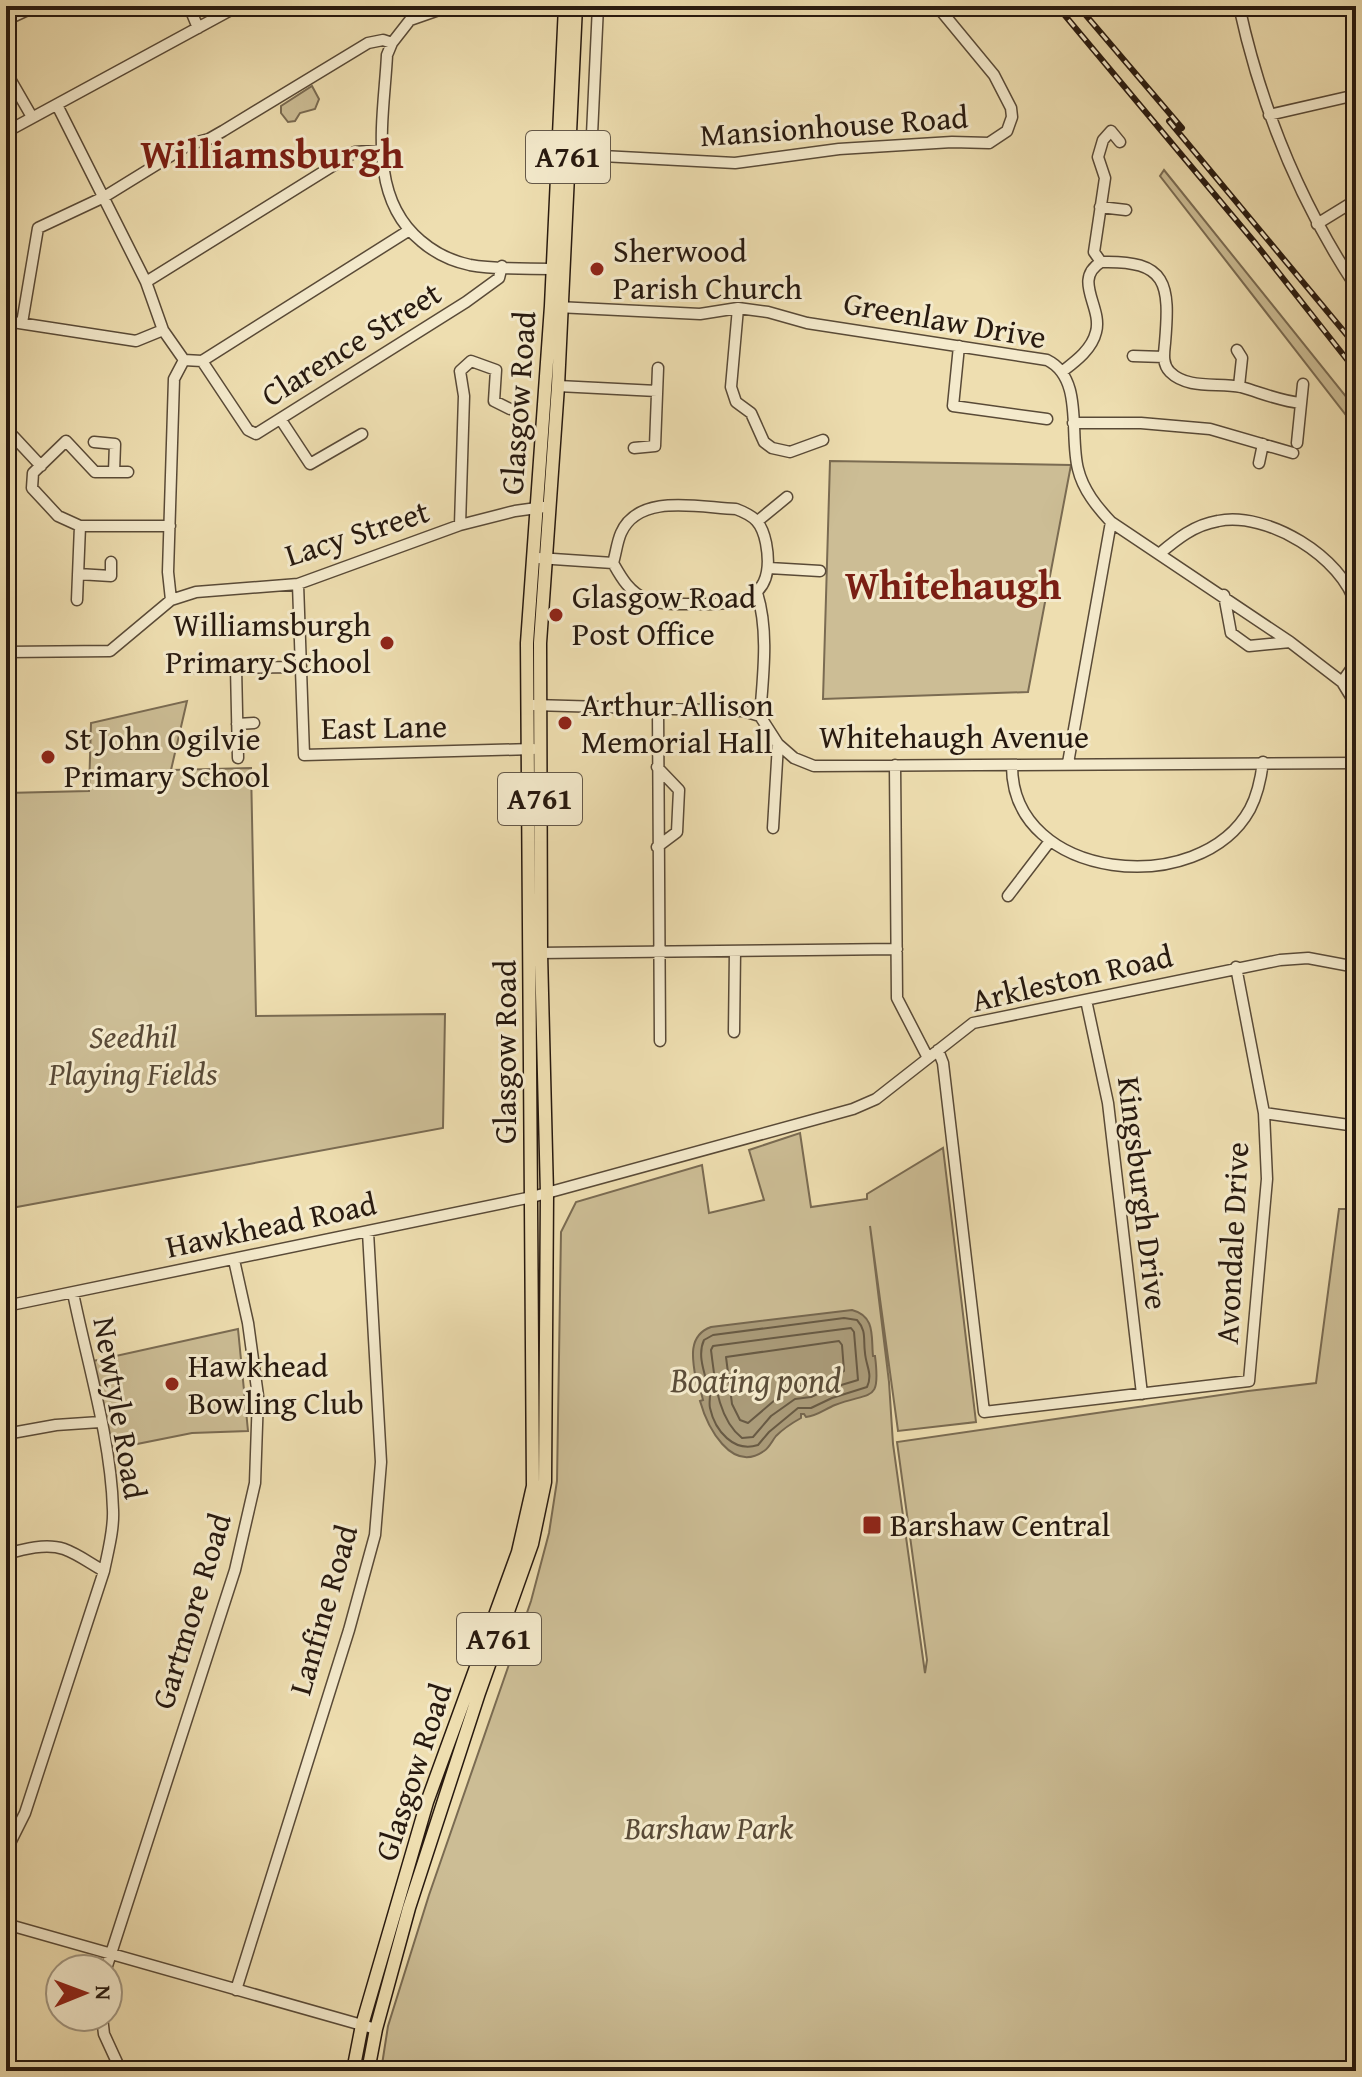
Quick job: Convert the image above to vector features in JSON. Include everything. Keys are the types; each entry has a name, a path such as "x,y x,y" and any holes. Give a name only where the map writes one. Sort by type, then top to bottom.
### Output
{"main road":[{"name":"Glasgow Road","path":"368,2071 376,2029 427,1850 518,1588 545,1482 547,1194 536,953 533,705 527,643 540,558 556,307 563,154 565,6"},
{"name":"Glasgow Road","path":"563,154 576,6"},
{"name":"Glasgow Road","path":"544,507 558,386 556,307"},
{"name":"Glasgow Road","path":"353,2071 362,2025 427,1802 518,1552 533,1486 532,1197 536,953"}],"street":[{"path":"6,20 36,6"},
{"path":"189,6 198,28"},
{"path":"6,132 238,6"},
{"path":"450,6 410,20 392,43 387,55 383,175 390,200 408,231 445,258 472,266 558,269"},
{"path":"591,156 598,6"},
{"name":"Mansionhouse Road","path":"563,154 735,163 839,149 952,142 989,143 1007,131 1012,117 1011,108 994,75 937,6"},
{"path":"1239,6 1253,65 1284,155 1317,224 1356,287"},
{"path":"22,323 38,228 104,197 190,144 209,139 368,43 383,40 392,43"},
{"path":"6,72 32,117"},
{"path":"1269,115 1356,95"},
{"path":"57,105 146,282 163,330 184,360"},
{"path":"1101,262 1094,252 1105,178 1098,157 1100,147 1111,131 1120,142"},
{"path":"146,282 355,152 383,150"},
{"path":"1317,224 1356,200"},
{"path":"1100,207 1126,210"},
{"path":"184,360 202,361 408,231"},
{"path":"1063,371 1082,355 1095,335 1097,314 1087,281 1089,274 1101,262 1134,264 1148,267 1156,273 1168,302 1164,357 1168,370 1178,378 1193,382 1239,386 1283,401 1301,403"},
{"name":"Clarence Street","path":"202,361 248,430 256,434 466,302 499,278 502,266"},
{"name":"Greenlaw Drive","path":"556,307 684,314 738,308 768,312 807,323 1047,360 1063,371 1069,385 1078,469 1087,492 1111,522"},
{"path":"738,308 731,387 736,402 751,413 764,442 772,448 790,452 823,440"},
{"path":"6,321 136,341 163,330"},
{"path":"959,346 953,406 1047,419"},
{"path":"1237,350 1242,358 1239,386"},
{"path":"1133,356 1164,357"},
{"path":"171,600 168,572 174,379 184,360"},
{"path":"460,525 464,396 460,371 471,361 496,370 494,401 510,409"},
{"path":"634,448 655,446 658,368"},
{"path":"1073,423 1141,423 1210,429 1263,444 1295,448 1303,384"},
{"name":"Glasgow Road","path":"558,386 657,391"},
{"path":"281,420 310,464 362,434"},
{"path":"13,436 41,466"},
{"path":"128,472 95,472 66,441 33,473 32,488 58,516 80,526 170,526"},
{"path":"94,442 115,444 114,472"},
{"path":"1259,463 1263,444"},
{"path":"759,520 787,497"},
{"path":"660,506 736,509 759,520 765,537 769,568 757,593 743,602 664,603 644,598 634,591 613,563 621,531 645,510 660,506"},
{"name":"Lacy Street","path":"6,652 110,651 171,600 196,592 298,584 460,525 544,507"},
{"path":"1159,554 1199,526 1235,519 1250,521 1280,530 1315,551 1347,585 1356,606"},
{"path":"1068,763 1111,522 1290,642 1342,682 1356,705"},
{"path":"77,600 80,526"},
{"path":"540,558 613,563"},
{"path":"78,574 111,576 111,562"},
{"path":"769,568 820,571"},
{"name":"East Lane","path":"298,584 304,755 533,749"},
{"path":"533,705 743,711 760,716 764,633 763,612 757,593"},
{"path":"1224,595 1231,633 1249,646 1290,642"},
{"path":"1342,682 1356,662"},
{"path":"236,667 238,758"},
{"path":"195,668 301,667"},
{"path":"658,708 660,1041"},
{"name":"Whitehaugh Avenue","path":"760,716 778,744 794,758 814,766 1356,763"},
{"path":"237,724 254,723"},
{"path":"773,828 778,744"},
{"path":"1012,766 1014,785 1023,809 1050,841 1089,860 1123,867 1176,863 1213,847 1227,837 1250,810 1260,786 1263,762"},
{"path":"895,765 897,998 928,1058"},
{"path":"657,767 679,790 677,832 657,847"},
{"path":"1008,896 1050,841"},
{"path":"536,953 897,949"},
{"path":"734,1032 735,951"},
{"name":"Arkleston Road","path":"547,1194 853,1109 876,1099 973,1023 1236,967 1293,958 1356,967"},
{"name":"Avondale Drive","path":"1142,1394 1249,1381 1267,1179 1264,1113 1236,967"},
{"name":"Kingsburgh Drive","path":"1086,1000 1108,1103 1142,1394"},
{"path":"938,1050 943,1063 984,1412 1142,1394"},
{"path":"1264,1113 1356,1126"},
{"name":"Hawkhead Road","path":"6,1306 547,1194"},
{"name":"Lanfine Road","path":"236,1990 349,1630 375,1535 381,1462 368,1232"},
{"name":"Gartmore Road","path":"110,1953 235,1570 255,1483 258,1396 248,1323 234,1260"},
{"name":"Newtyle Road","path":"6,1851 25,1813 104,1571 113,1513 100,1422 73,1293"},
{"path":"6,1434 56,1425 100,1422"},
{"path":"6,1554 40,1547 65,1549 104,1571"},
{"path":"6,1924 107,1953"},
{"path":"124,1958 376,2029"},
{"path":"104,2033 121,2071"}],"green space":[{"path":"312,86 319,99 315,109 300,113 295,121 288,122 281,113 281,106"},
{"path":"1164,170 1356,409 1356,428 1160,176"},
{"path":"830,461 1071,465 1028,692 823,699"},
{"name":"Seedhil Playing Fields","path":"187,701 171,770 251,768 256,1016 445,1014 443,1128 6,1209 6,793 89,791 91,723"},
{"name":"Barshaw Park","path":"800,1133 811,1207 867,1199 867,1194 943,1148 976,1422 898,1431 870,1226 889,1382 893,1444 925,1673 927,1660 897,1442 1316,1383 1339,1209 1356,1209 1356,2071 381,2071 388,2026 429,1895 531,1601 549,1533 557,1481 561,1232 576,1202 702,1165 709,1213 764,1200 749,1150"},
{"name":"Hawkhead Bowling Club","path":"238,1329 248,1431 192,1433 112,1449 93,1361"}],"water":[{"name":"Boating pond","path":"852,1310 865,1317 871,1328 876,1382 871,1393 814,1415 806,1417 801,1414 801,1418 779,1433 766,1450 752,1456 731,1452 722,1444 708,1423 700,1401 703,1400 701,1392 698,1392 693,1364 694,1346 702,1332 711,1327"}],"railway":[{"path":"1057,6 1256,244 1356,371"},
{"path":"1078,6 1182,128"},
{"path":"1169,121 1356,346"}],"place":[{"name":"Sherwood Parish Church","path":"597,269"},
{"name":"Glasgow Road Post Office","path":"556,615"},
{"name":"Williamsburgh Primary School","path":"387,643"},
{"name":"Arthur Allison Memorial Hall","path":"565,723"},
{"name":"St John Ogilvie Primary School","path":"48,757"},
{"name":"Hawkhead Bowling Club","path":"172,1384"},
{"name":"Barshaw Central","path":"872,1525"}],"district":[{"name":"Williamsburgh","path":"272,154"},
{"name":"Whitehaugh","path":"953,585"}]}
